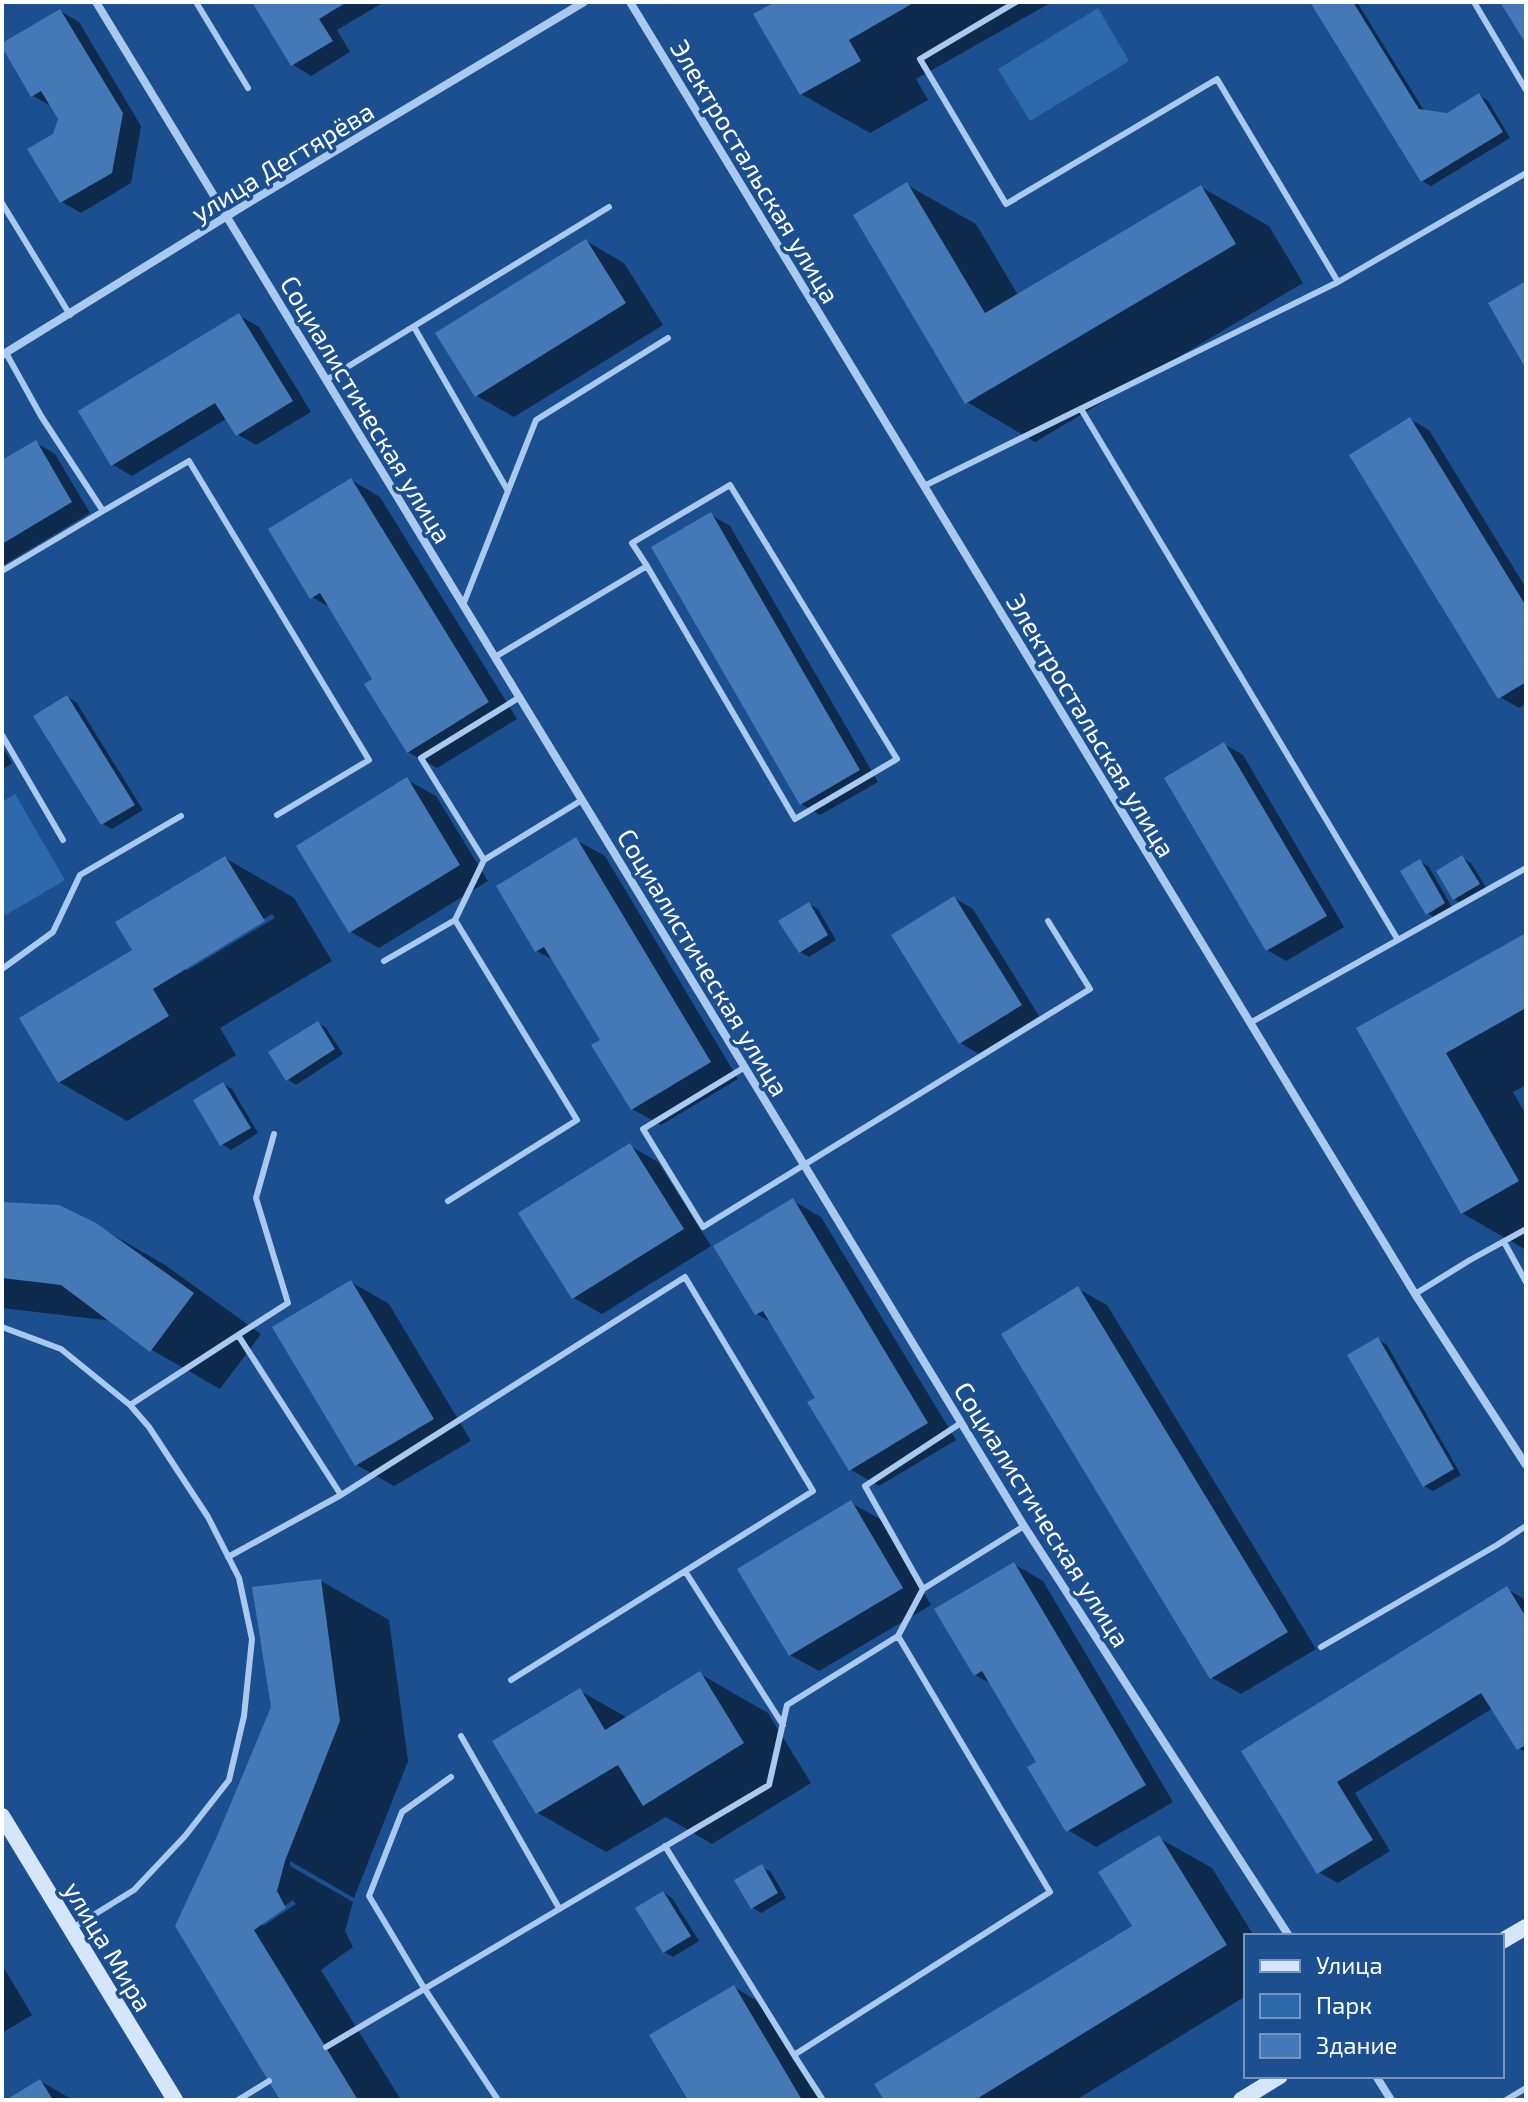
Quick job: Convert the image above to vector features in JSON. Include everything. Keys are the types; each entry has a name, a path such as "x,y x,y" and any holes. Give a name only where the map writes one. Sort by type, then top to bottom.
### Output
{"main road":[{"name":"улица Мира","path":"2,1816 175,2100"},
{"path":"1504,1940 1526,1927"},
{"path":"1241,2100 1277,2078"}],"street":[{"name":"Социалистическая улица","path":"96,2 1024,1526 1288,1934"},
{"name":"улица Дегтярёва","path":"4,354 584,2"},
{"name":"Электростальская улица","path":"630,2 1415,1294 1526,1465"},
{"path":"1377,2078 1391,2100"}],"lane":[{"path":"196,2 248,88"},
{"path":"1016,2 920,59 1006,204 1217,79 1338,282"},
{"path":"1474,2 1526,90"},
{"path":"924,486 1338,282 1526,173"},
{"path":"2,203 70,315"},
{"path":"326,380 609,207"},
{"path":"414,327 508,491"},
{"path":"463,605 536,420 668,338"},
{"path":"4,354 103,511"},
{"path":"1081,409 1398,940"},
{"path":"2,571 189,461 369,760 277,815"},
{"path":"730,485 897,759 795,819 647,566 632,543 730,485"},
{"path":"495,657 647,566"},
{"path":"484,860 421,758 520,697"},
{"path":"2,735 63,840"},
{"path":"384,961 455,920 484,860 582,800"},
{"path":"2,969 53,932 80,875 181,816"},
{"path":"1250,1023 1526,868"},
{"path":"448,1201 577,1120 455,920"},
{"path":"745,1067 643,1129 703,1227 1090,989 1048,921"},
{"path":"130,1405 288,1303 256,1198 274,1134"},
{"path":"1415,1294 1526,1229"},
{"path":"1504,1242 1526,1282"},
{"path":"228,1557 341,1495 685,1277 813,1491 511,1680"},
{"path":"2,1327 61,1349 130,1405 149,1427 208,1517 239,1578 252,1639 244,1716 229,1780 185,1836 134,1890 71,1929"},
{"path":"238,1335 341,1495"},
{"path":"923,1589 865,1486 961,1423"},
{"path":"326,2047 769,1785 787,1705 898,1636 923,1589 1024,1526"},
{"path":"1321,1647 1526,1526"},
{"path":"685,1571 783,1725"},
{"path":"794,2055 1050,1892 898,1636"},
{"path":"461,1736 559,1908"},
{"path":"451,1777 402,1812 369,1896 424,1988 498,2100"},
{"path":"665,1846 823,2100"},
{"path":"238,2100 269,2081"},
{"path":"1506,2100 1526,2088"}],"green space":[{"path":"1098,8 1129,61 1030,121 998,69"},
{"path":"15,794 65,880 6,915 2,909 2,802"}],"building":[{"path":"252,2 347,2 319,19 333,41 291,66"},
{"path":"775,2 915,2 849,40 861,61 800,95 753,14"},
{"path":"1310,2 1353,2 1419,109 1447,113 1479,93 1503,132 1421,182"},
{"path":"1500,2 1526,2 1526,44"},
{"path":"60,9 123,113 112,173 60,203 27,149 53,134 58,119 41,91 31,97 2,43"},
{"path":"907,182 985,313 1201,185 1236,244 965,404 853,215"},
{"path":"586,239 626,303 475,397 435,333"},
{"path":"1526,281 1526,369 1488,303"},
{"path":"239,313 293,401 236,436 215,403 111,466 78,411"},
{"path":"1410,417 1526,606 1526,682 1498,699 1349,455"},
{"path":"36,440 72,502 2,544 2,460"},
{"path":"351,478 489,702 407,753 364,684 372,679 320,593 310,599 268,529"},
{"path":"711,512 860,770 800,805 651,547"},
{"path":"67,695 135,805 101,825 33,716"},
{"path":"1224,742 1327,916 1266,951 1164,778"},
{"path":"407,777 460,865 349,933 296,846"},
{"path":"576,837 711,1062 631,1110 591,1045 600,1040 544,947 535,952 496,886"},
{"path":"1462,855 1480,884 1453,900 1436,871"},
{"path":"225,856 265,921 153,989 169,1016 58,1083 19,1018 132,950 115,922"},
{"path":"1420,859 1445,903 1426,915 1400,871"},
{"path":"954,896 1022,1005 959,1044 891,935"},
{"path":"809,902 828,935 799,953 778,921"},
{"path":"1526,933 1526,1008 1446,1053 1519,1181 1461,1214 1356,1028"},
{"path":"318,1021 335,1049 286,1081 268,1052"},
{"path":"223,1082 251,1128 220,1146 193,1100"},
{"path":"630,1143 684,1229 572,1299 518,1213"},
{"path":"793,1198 928,1423 849,1471 807,1402 815,1398 763,1311 755,1315 713,1246"},
{"path":"2,1202 59,1205 96,1223 194,1293 150,1352 61,1285 2,1278"},
{"path":"351,1280 434,1419 355,1466 272,1327"},
{"path":"1078,1286 1288,1632 1210,1679 1001,1334"},
{"path":"1378,1337 1454,1469 1423,1487 1347,1355"},
{"path":"851,1500 903,1588 789,1656 737,1569"},
{"path":"1014,1562 1146,1785 1066,1832 1027,1767 1036,1762 982,1671 974,1676 934,1609"},
{"path":"321,1579 340,1721 285,1861 277,1891 286,1908 254,1930 358,2100 280,2100 175,1926 218,1834 271,1707 252,1587"},
{"path":"1507,1586 1526,1617 1526,1745 1517,1750 1481,1693 1337,1782 1373,1840 1317,1874 1241,1751"},
{"path":"700,1671 744,1743 643,1806 618,1765 536,1814 492,1741 580,1688 605,1730"},
{"path":"1159,1835 1227,1945 975,2100 884,2100 874,2084 1132,1926 1098,1872"},
{"path":"762,1864 778,1893 751,1909 734,1880"},
{"path":"663,1891 691,1936 663,1953 635,1908"},
{"path":"734,1985 802,2100 688,2100 649,2035"},
{"path":"40,2079 53,2100 6,2100"}]}
